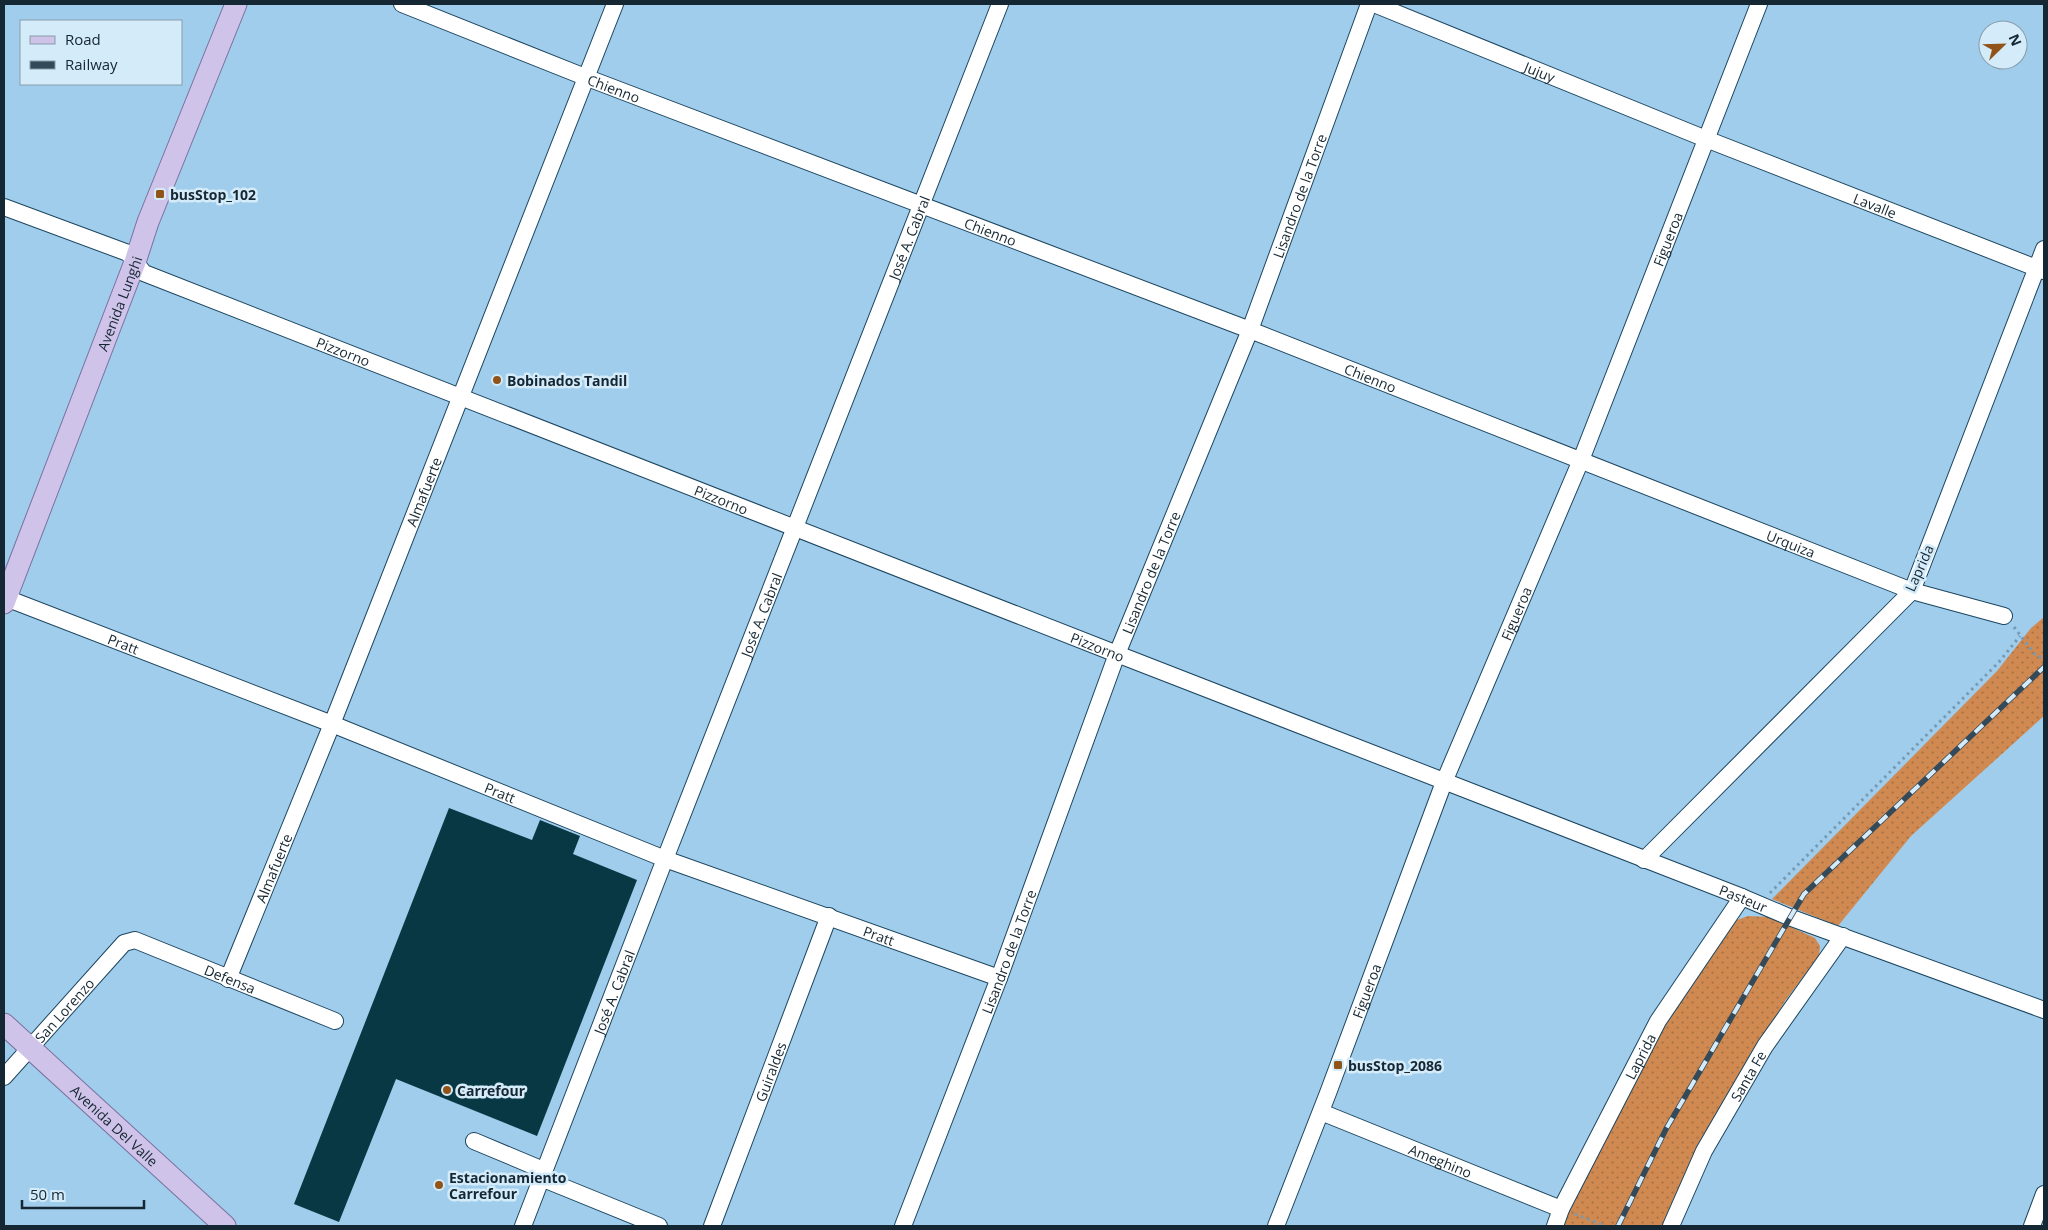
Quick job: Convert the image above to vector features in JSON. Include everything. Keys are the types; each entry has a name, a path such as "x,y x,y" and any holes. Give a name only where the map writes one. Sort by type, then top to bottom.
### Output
{"main road":[{"name":"Avenida Lunghi","path":"6,590 135,262 148,222 236,4"},
{"name":"Avenida Del Valle","path":"4,1024 226,1226"}],"street":[{"name":"Chienno","path":"402,4 585,78 1250,330 1581,460"},
{"name":"Almafuerte","path":"228,979 332,724 614,4"},
{"name":"José A. Cabral","path":"523,1226 1000,4"},
{"name":"Lisandro de la Torre","path":"903,1226 999,978 1117,654 1250,330 1369,4"},
{"name":"Jujuy","path":"1374,4 1706,139"},
{"name":"Figueroa","path":"1276,1226 1321,1112 1444,782 1581,460 1759,4"},
{"name":"Lavalle","path":"1706,139 2041,270"},
{"name":"Pizzorno","path":"4,208 128,253 144,273 1444,782"},
{"name":"Laprida","path":"1644,860 1912,590 2041,270 2044,249"},
{"name":"Urquiza","path":"1581,460 1912,590 2004,616"},
{"name":"Pratt","path":"6,590 665,859 999,978"},
{"name":"Pasteur","path":"1444,782 1790,917 2044,1010"},
{"name":"Laprida","path":"1555,1226 1561,1209 1658,1021 1742,897"},
{"name":"Guiraldes","path":"712,1226 829,916"},
{"name":"Santa Fe","path":"1671,1226 1704,1151 1765,1046 1843,936"},
{"name":"Defensa","path":"124,944 135,940 335,1021"},
{"name":"San Lorenzo","path":"4,1077 124,944"},
{"name":"Ameghino","path":"1321,1112 1561,1209"},
{"path":"474,1142 536,1167 541,1178 659,1226"},
{"path":"2032,1226 2044,1194"}],"path":[{"path":"2004,616 2036,656 2044,658"},
{"path":"1760,904 1999,662 2020,636"},
{"path":"1561,1209 1605,1226"}],"shaded area":[{"path":"2044,617 2044,716 1911,836 1838,926 1772,899 1997,671 2031,628"},
{"path":"1748,916 1769,917 1815,938 1820,946 1819,956 1785,1001 1701,1141 1663,1226 1561,1226 1663,1026 1734,921"}],"building":[{"path":"449,808 532,840 540,820 580,836 573,854 637,880 537,1136 396,1079 339,1222 294,1204"}],"railway":[{"path":"1618,1226 1666,1129 1804,894 2044,667"}],"place":[{"name":"busStop_102","path":"160,194"},
{"name":"Bobinados Tandil","path":"497,380"},
{"name":"busStop_2086","path":"1338,1065"},
{"name":"Carrefour","path":"447,1090"},
{"name":"Estacionamiento Carrefour","path":"439,1185"}]}
